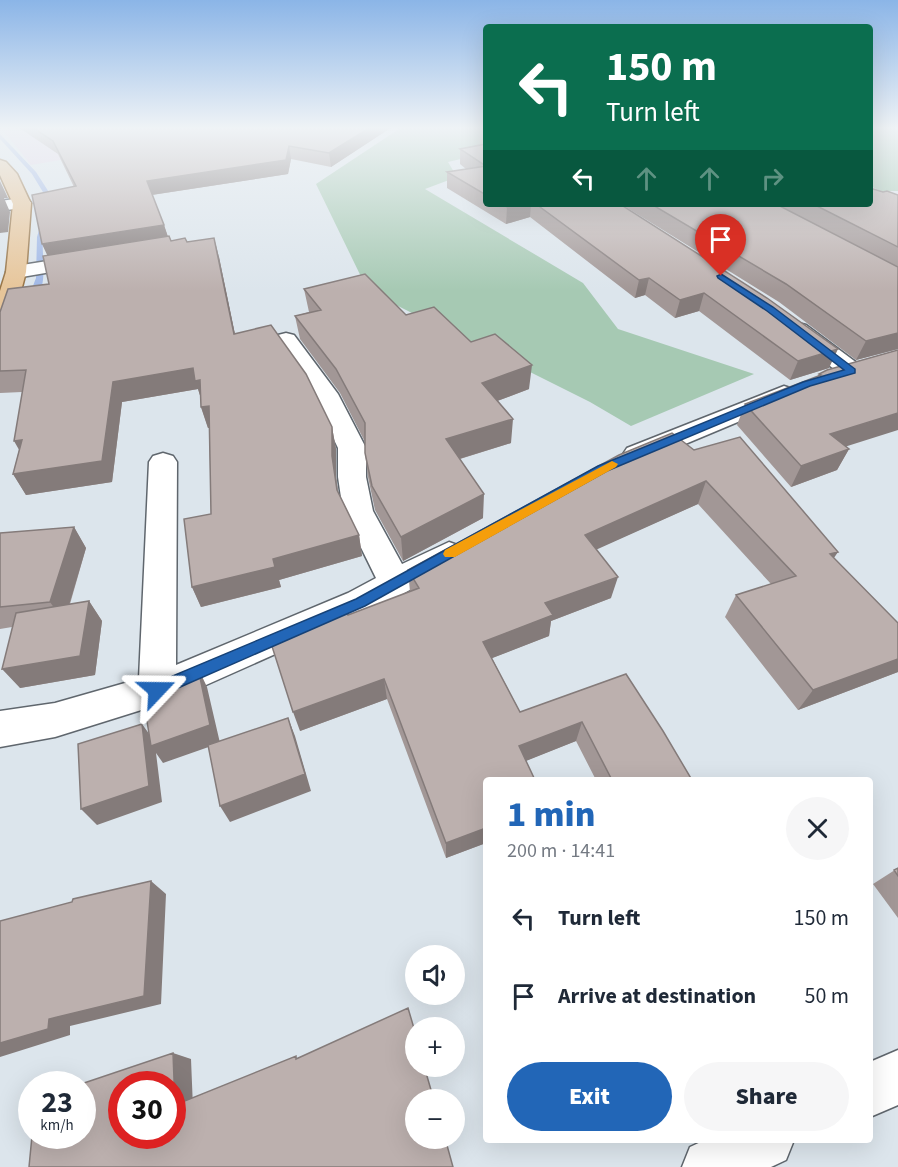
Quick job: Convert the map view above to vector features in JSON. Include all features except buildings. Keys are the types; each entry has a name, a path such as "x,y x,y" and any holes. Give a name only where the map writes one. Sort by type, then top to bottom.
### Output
{"main road":[{"path":"0,329 16,272 22,203 13,181"}],"street":[{"path":"0,206 22,203"},
{"path":"16,272 109,257"},
{"path":"613,464 724,430 812,383 866,367 779,316"},
{"path":"286,340 325,394 352,448 352,477 358,511 396,584"},
{"path":"157,690 163,462"},
{"path":"0,729 55,720 157,690 360,602 479,538"},
{"path":"873,1089 898,1077"},
{"path":"710,1167 760,1143"}],"green space":[{"path":"320,181 445,181 425,189 583,283 618,329 754,374 631,426 590,402 368,291 316,184"},
{"path":"873,181 898,181 898,191 881,191 873,187"}],"waterway":[{"path":"39,181 49,197 47,206"},
{"path":"32,299 40,278 40,237 44,223"}],"slow traffic":[{"path":"450,554 612,464"}],"route":[{"path":"157,690 360,602 603,468 807,384 852,371 770,309 721,276"}]}
